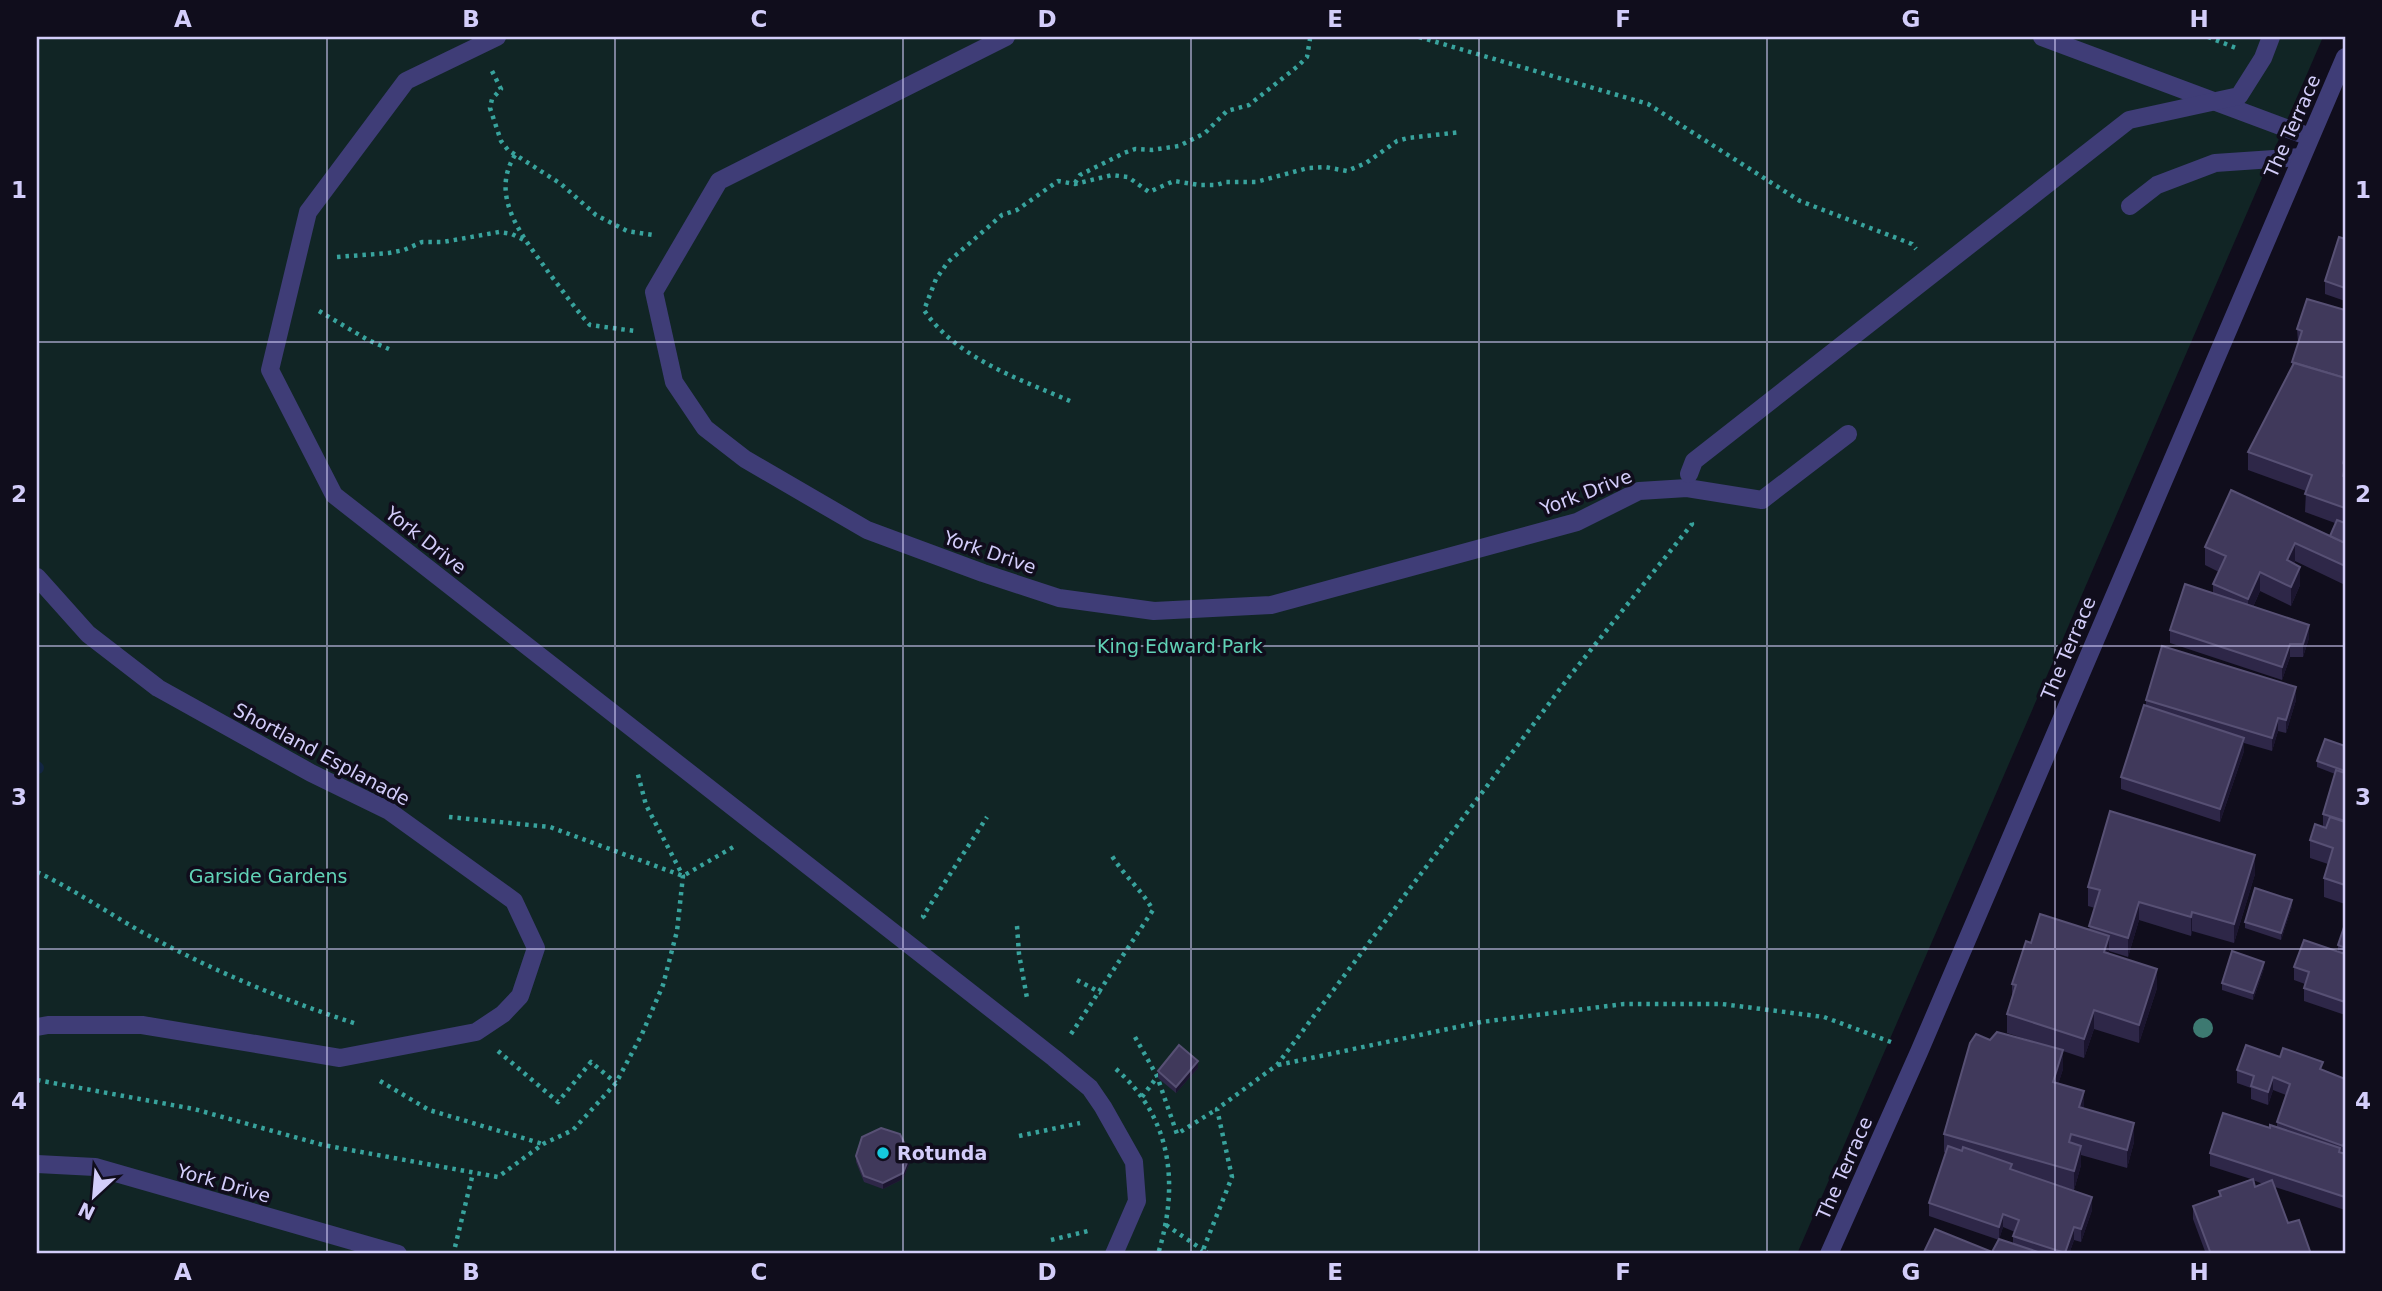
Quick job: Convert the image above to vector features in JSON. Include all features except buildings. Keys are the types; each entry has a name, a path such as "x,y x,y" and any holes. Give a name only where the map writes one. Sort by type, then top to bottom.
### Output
{"street":[{"name":"York Drive","path":"497,37 406,81 308,212 270,370 334,495 1090,1088 1134,1162 1138,1201 1114,1254"},
{"name":"York Drive","path":"1006,37 719,181 654,292 674,382 705,428 745,459 867,530 1059,598 1154,611 1271,605 1577,522 1639,491 1688,481 1762,500 1848,434"},
{"path":"2042,37 2310,137"},
{"path":"1688,481 1694,461 2129,120 2239,96 2263,58 2271,37"},
{"name":"The Terrace","path":"1829,1254 1919,1052 2345,57"},
{"path":"2130,206 2157,185 2215,163 2301,157"},
{"name":"Shortland Esplanade","path":"37,577 88,634 159,688 311,773 389,811 514,901 536,948 520,996 503,1014 476,1032 341,1058 142,1025 37,1027"},
{"name":"York Drive","path":"37,1164 95,1167 398,1254"}],"path":[{"path":"1419,37 1648,104 1800,201 1912,244 1934,272"},
{"path":"1075,184 1080,175 1124,153 1135,149 1152,150 1179,146 1205,133 1227,111 1249,105 1298,66 1307,57 1310,39"},
{"path":"494,74 501,89 492,99 490,108 501,142 515,155 561,184 596,215 627,231 646,233 681,245"},
{"path":"1070,401 1013,376 967,351 933,323 924,310 936,279 948,262 1002,215 1017,210 1058,181 1075,184 1112,175 1128,177 1149,192 1174,181 1216,185 1226,182 1256,182 1308,168 1325,167 1347,171 1366,163 1397,141 1461,132"},
{"path":"515,155 507,167 505,184 508,205 515,224 573,307 590,325 663,334"},
{"path":"337,257 389,253 422,242 453,241 499,232 512,234 526,241"},
{"path":"319,311 368,340 389,349"},
{"path":"1135,1037 1157,1076 1177,1134 1217,1109 1277,1065 1569,677 1692,524 1689,516"},
{"path":"37,1080 194,1109 323,1145 498,1177 543,1144 573,1130 615,1083 642,1034 663,985 677,931 683,876 646,805 636,768"},
{"path":"443,816 550,827 683,876"},
{"path":"923,916 987,817"},
{"path":"683,876 763,830"},
{"path":"1054,1058 1101,993 1153,910 1142,891 1121,870 1112,856"},
{"path":"37,872 68,887 138,930 217,971 313,1010 364,1026"},
{"path":"1017,926 1027,998"},
{"path":"1077,979 1101,993"},
{"path":"1277,1065 1481,1022 1624,1004 1722,1004 1824,1017 1919,1052"},
{"path":"476,1032 558,1102 591,1062 615,1083"},
{"path":"341,1058 429,1110 543,1144"},
{"path":"1142,1097 1157,1076"},
{"path":"1203,1250 1232,1177 1217,1109"},
{"path":"1019,1136 1109,1117"},
{"path":"455,1247 473,1173"},
{"path":"1167,1225 1209,1254"}],"green space":[{"name":"King Edward Park","path":"37,37 2323,37 1797,1254 37,1254"}],"place":[{"name":"Rotunda","path":"883,1153"}],"park label":[{"name":"Garside Gardens","path":"268,876"}]}
